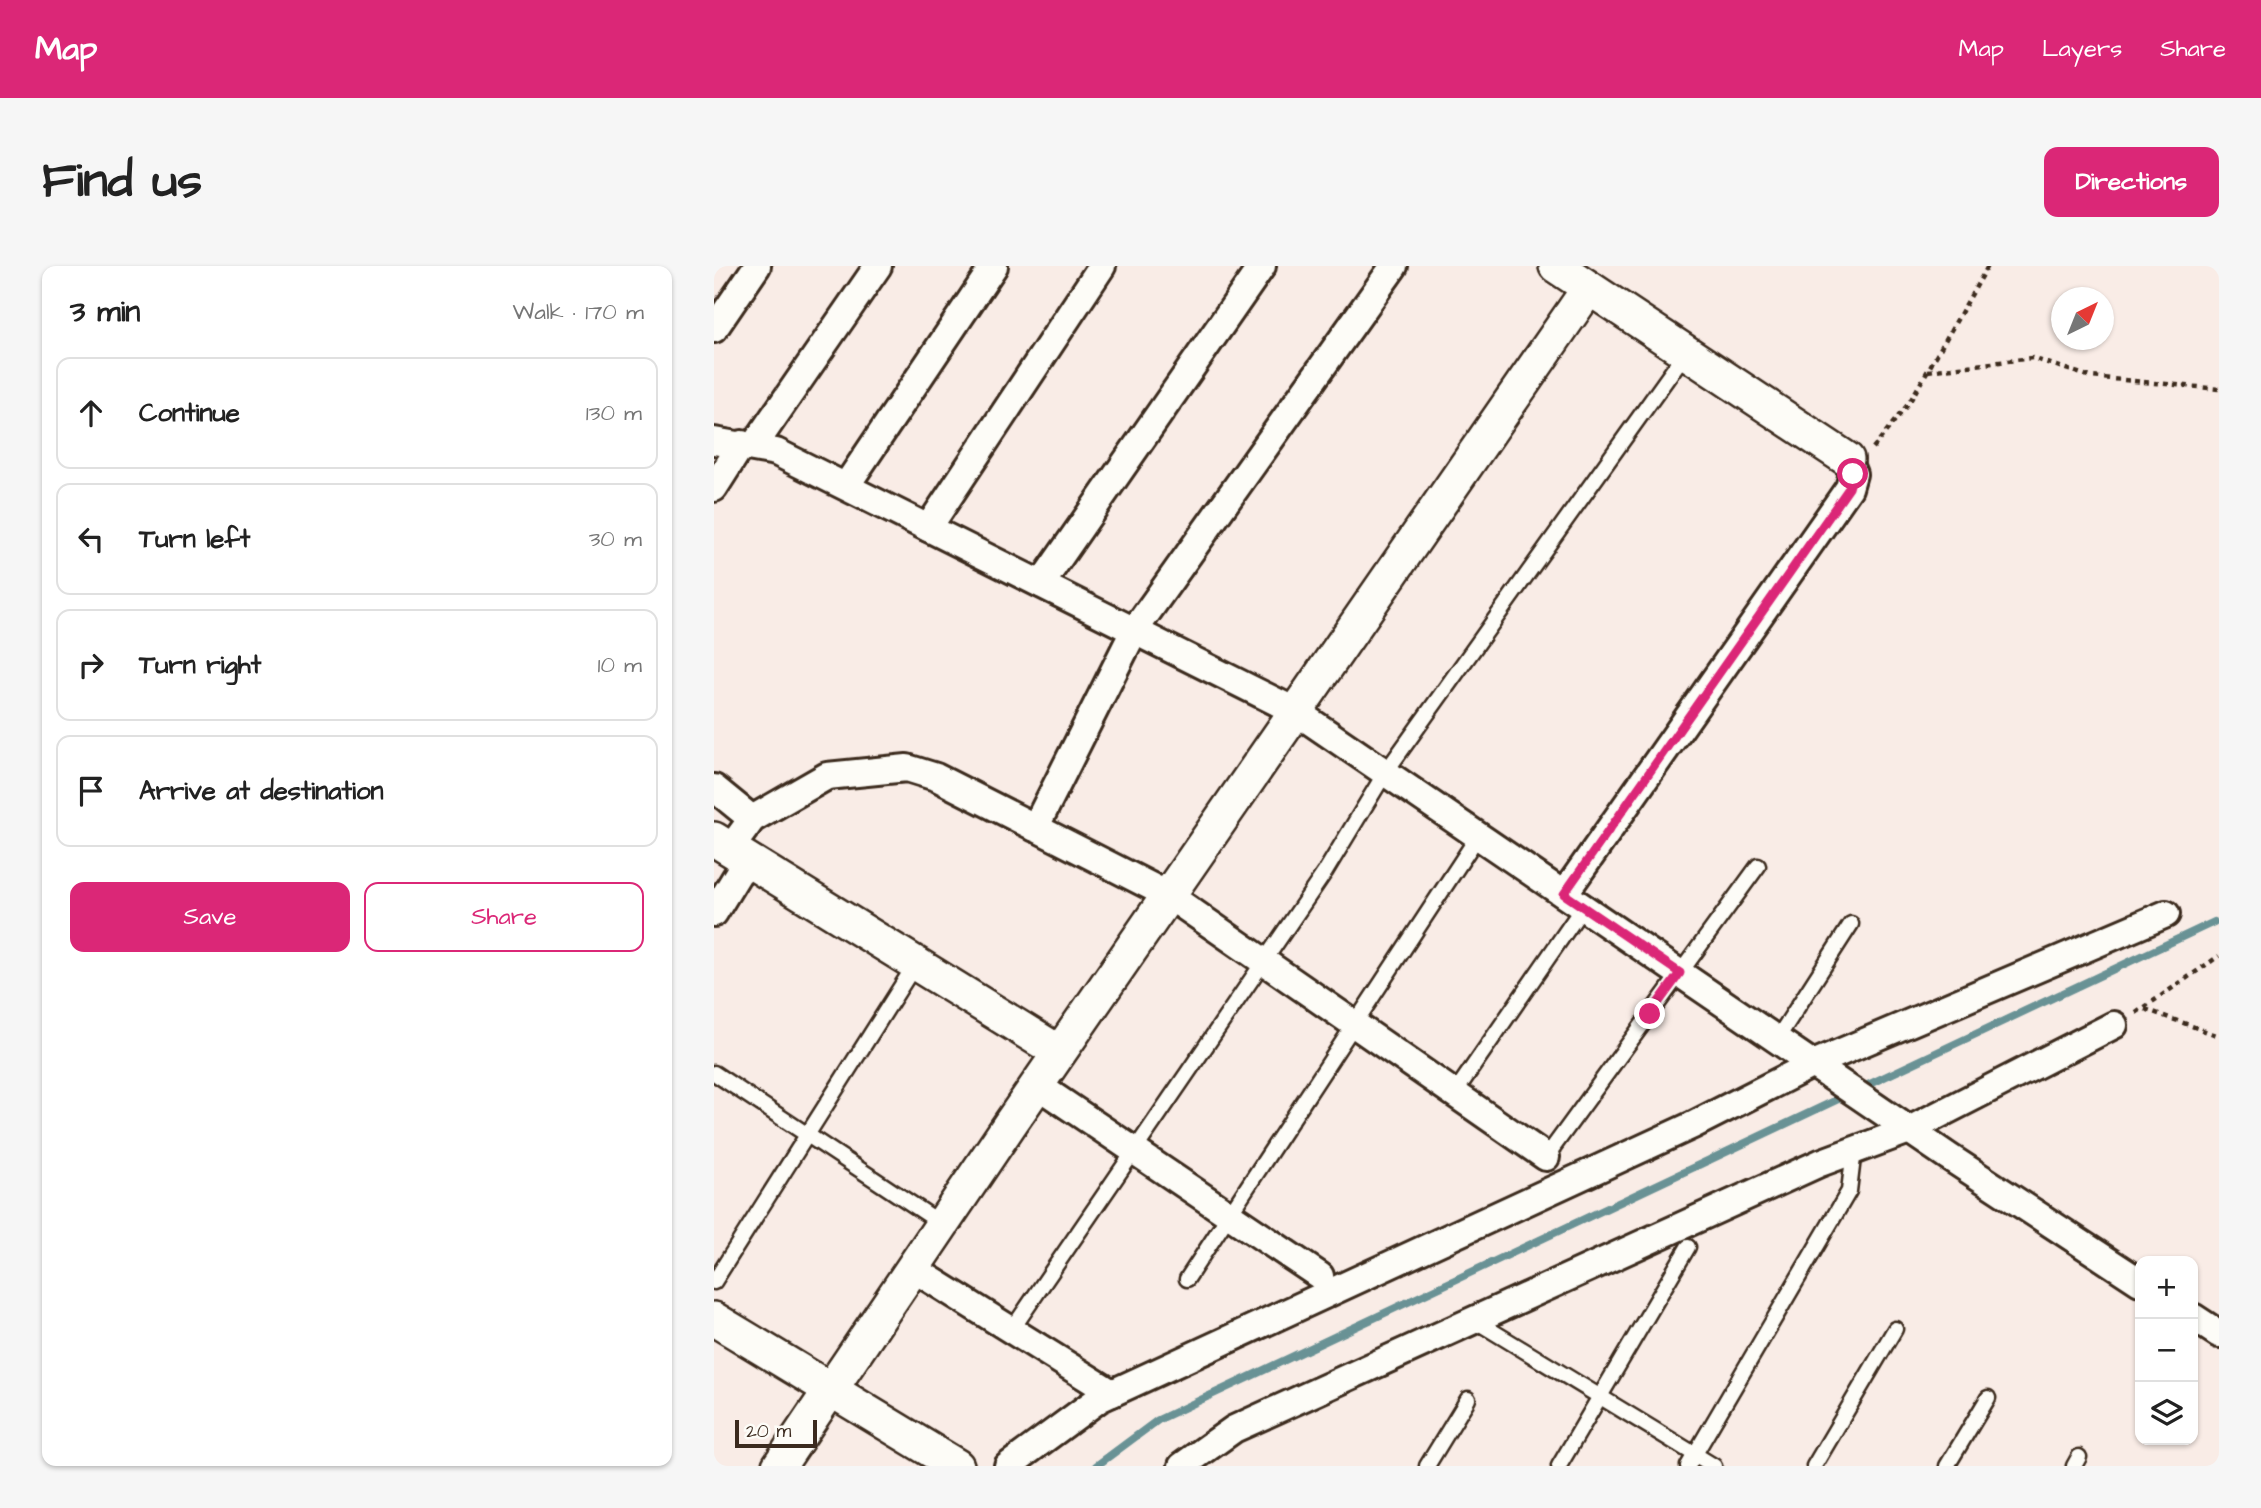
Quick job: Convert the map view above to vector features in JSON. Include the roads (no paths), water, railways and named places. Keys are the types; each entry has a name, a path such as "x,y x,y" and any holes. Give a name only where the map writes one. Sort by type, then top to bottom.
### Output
{"street":[{"path":"714,329 757,266"},
{"path":"714,488 878,266"},
{"path":"846,486 994,266"},
{"path":"928,528 1102,266"},
{"path":"1041,584 1262,266"},
{"path":"1035,828 1134,631 1394,266"},
{"path":"1556,266 1847,459 1853,474 1849,488 1573,901"},
{"path":"779,1466 1059,1052 1589,288"},
{"path":"714,441 776,452 1295,711 1899,1123 2135,1279"},
{"path":"714,913 730,849 752,819 827,776 907,768 936,777 1168,895 1546,1157"},
{"path":"714,788 752,819"},
{"path":"730,849 1059,1052"},
{"path":"1008,1466 1062,1423 1112,1393 1818,1067 2166,914"},
{"path":"1182,1466 1234,1429 1853,1150 1899,1123 2114,1025"},
{"path":"1037,1084 1320,1276"},
{"path":"912,1268 1013,1328 1112,1393"},
{"path":"714,1319 957,1466"},
{"path":"2196,1319 2219,1334"}],"lane":[{"path":"1013,1328 1325,872 1385,773 1686,352"},
{"path":"1187,1279 1478,836"},
{"path":"1546,1157 1758,866"},
{"path":"1454,1094 1573,901"},
{"path":"1777,1040 1851,924"},
{"path":"714,1282 916,963"},
{"path":"714,1073 942,1224"},
{"path":"1691,1460 1849,1191 1853,1150"},
{"path":"1559,1466 1688,1247"},
{"path":"1474,1320 1600,1397 1691,1460 1714,1466"},
{"path":"1814,1466 1895,1329"},
{"path":"1947,1466 1988,1398"},
{"path":"1427,1466 1468,1399"}],"waterway":[{"path":"1859,1089 2214,922"},
{"path":"1096,1466 1158,1420 1847,1095"}]}
